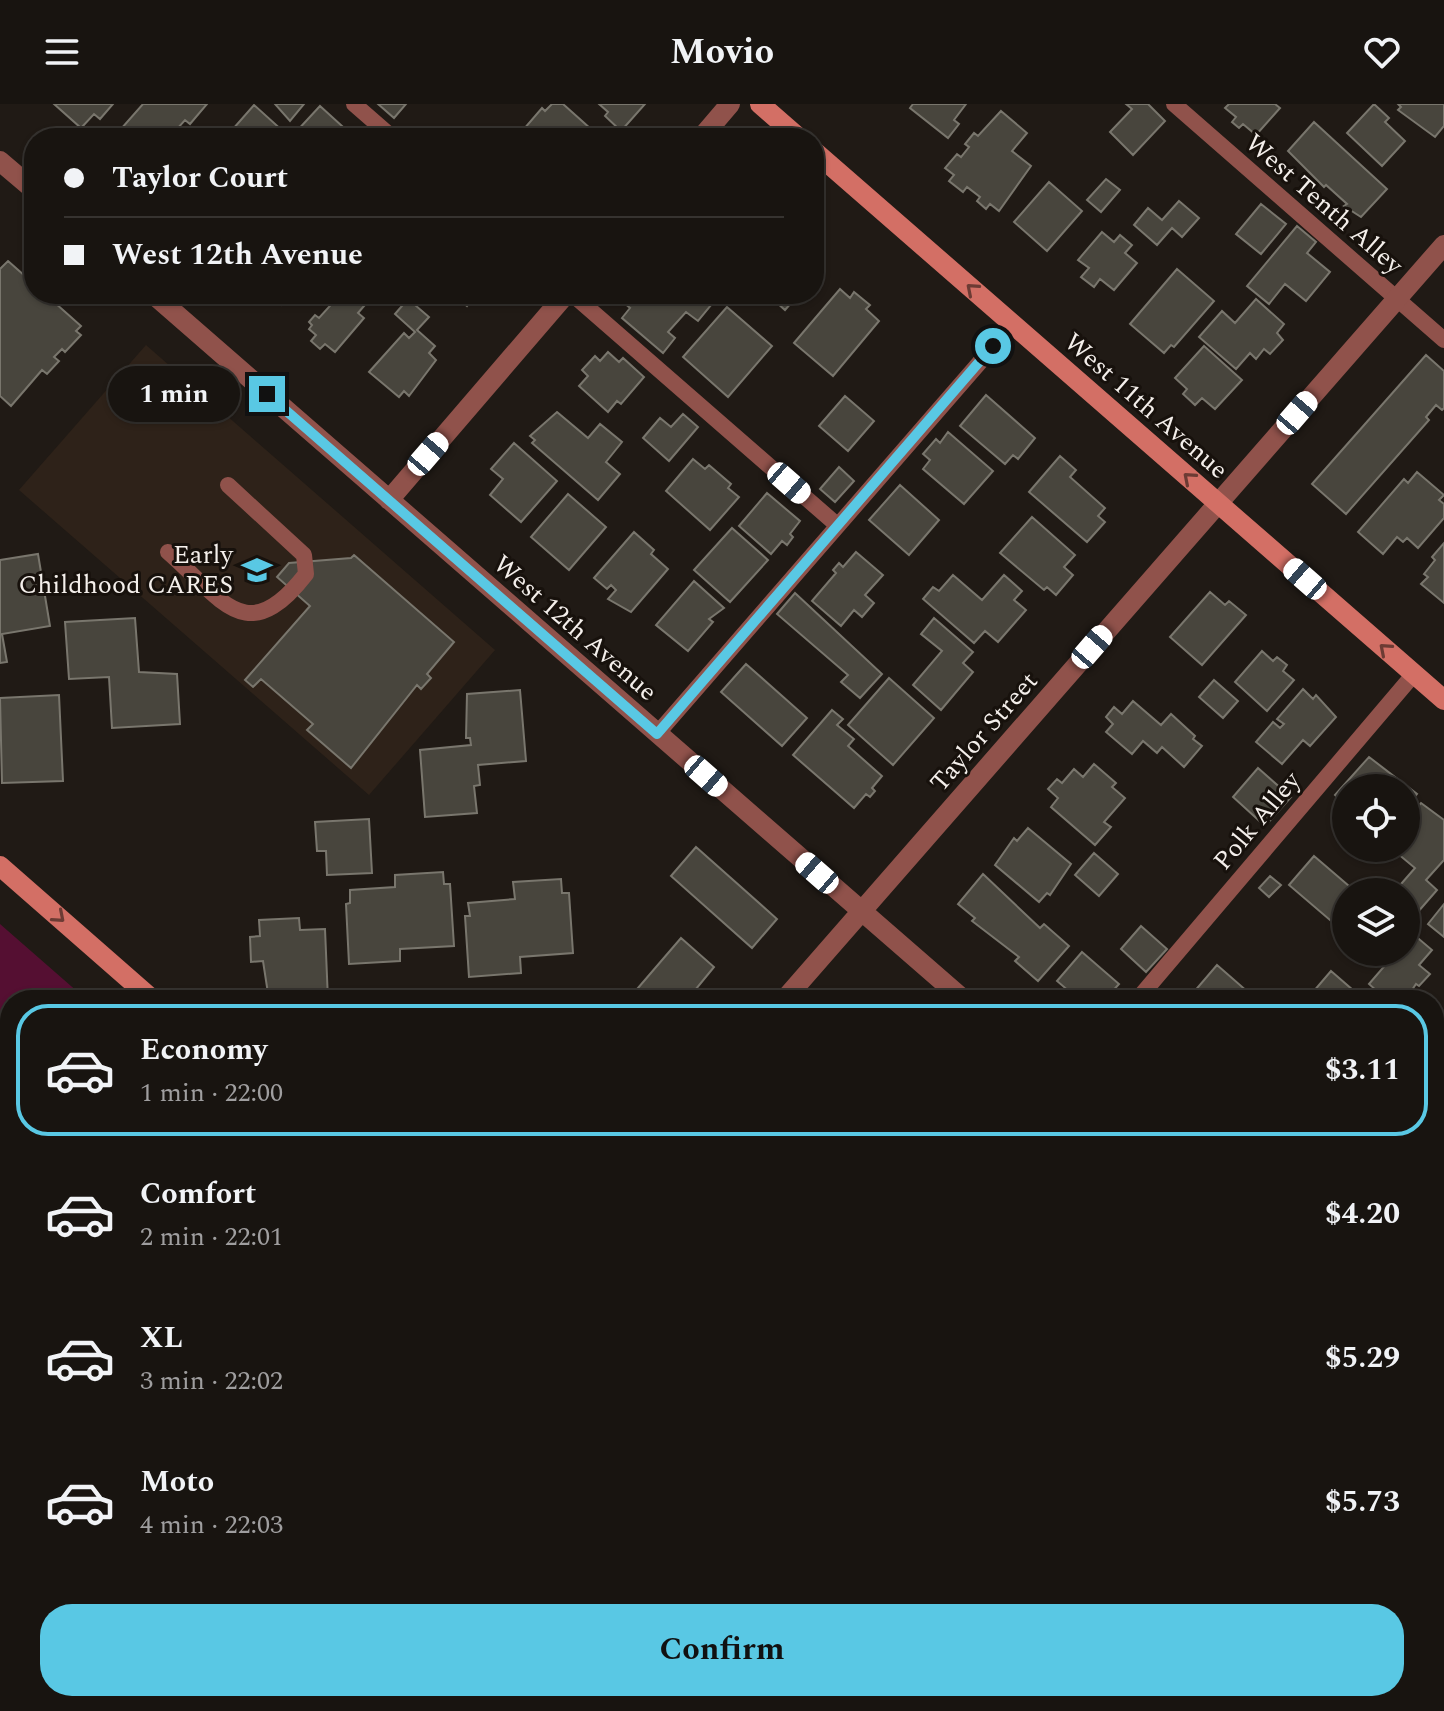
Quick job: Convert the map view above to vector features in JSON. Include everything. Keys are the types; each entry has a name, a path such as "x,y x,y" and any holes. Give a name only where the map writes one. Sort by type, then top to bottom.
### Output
{"main road":[{"path":"760,104 788,128"},
{"name":"West 11th Avenue","path":"824,160 1444,700"},
{"path":"0,866 142,990"}],"street":[{"path":"710,128 730,104"},
{"path":"0,161 24,181"},
{"name":"Taylor Street","path":"793,990 1444,245"},
{"name":"West 12th Avenue","path":"164,304 952,990"},
{"path":"389,500 560,304"}],"lane":[{"path":"354,104 382,128"},
{"name":"West Tenth Alley","path":"1174,104 1444,340"},
{"path":"581,304 837,525"},
{"path":"657,734 1013,324"},
{"path":"168,552 231,607 245,614 271,611 289,594 306,574 304,555 228,485"},
{"name":"Polk Alley","path":"1145,990 1414,674"}],"shaded area":[{"name":"Early Childhood CARES","path":"146,345 495,650 369,795 19,490"},
{"path":"0,924 76,990 0,990"}],"building":[{"path":"54,104 113,104 100,119 94,114 81,128"},
{"path":"143,104 207,104 190,124 185,120 178,128 122,128"},
{"path":"275,104 304,104 290,121"},
{"path":"378,104 406,104 394,118"},
{"path":"552,104 563,104 590,128 525,128 542,108 545,111"},
{"path":"599,104 645,104 624,128 618,128 605,116 608,112"},
{"path":"913,104 966,104 954,120 959,124 948,138 910,108"},
{"path":"1126,104 1148,104 1165,121 1133,155 1110,132 1132,109"},
{"path":"1229,104 1275,104 1280,108 1256,135 1243,124 1239,128 1232,122 1236,117 1225,108"},
{"path":"1374,104 1389,118 1385,122 1405,141 1382,166 1347,133"},
{"path":"1398,104 1444,104 1444,126 1435,137 1398,110 1401,107"},
{"path":"254,105 280,128 234,128"},
{"path":"320,106 344,128 300,128"},
{"path":"1001,111 1027,133 1012,151 1031,166 999,211 990,204 986,209 977,201 980,197 967,187 963,192 949,181 954,175 945,168 957,154 961,157 969,147 965,144 974,133 978,136"},
{"path":"1314,122 1387,189 1361,217 1344,206 1347,204 1326,185 1324,187 1288,151"},
{"path":"1106,179 1120,190 1101,212 1087,200"},
{"path":"1049,182 1082,211 1047,251 1014,222"},
{"path":"1179,201 1199,218 1182,237 1172,228 1157,245 1134,225 1148,208 1162,220"},
{"path":"1261,204 1286,224 1261,254 1236,234"},
{"path":"1297,226 1316,242 1307,253 1330,272 1306,301 1285,284 1269,304 1247,286"},
{"path":"1102,232 1114,242 1120,235 1132,245 1125,253 1137,263 1114,290 1100,279 1094,287 1081,277 1089,268 1078,260"},
{"path":"8,261 24,275 24,304 56,304 81,326 76,331 81,335 65,352 62,349 54,357 59,361 47,374 42,370 11,406 0,396 0,269"},
{"path":"1177,269 1214,301 1174,347 1171,345 1164,353 1130,324"},
{"path":"840,289 850,298 854,292 870,305 866,309 879,321 833,376 794,343"},
{"path":"1256,299 1284,324 1277,333 1283,340 1270,354 1264,349 1256,359 1250,353 1236,369 1199,337 1222,311 1235,323"},
{"path":"332,304 366,304 358,313 364,318 335,352 325,344 320,349 311,341 316,335 309,329 312,325 309,322 315,315 319,318"},
{"path":"404,304 414,304 429,317 417,330 435,346 429,353 436,360 409,396 404,391 399,397 369,372 404,333 409,338 415,332 395,314"},
{"path":"625,304 712,304 698,321 686,312 668,332 675,338 663,353 622,318 630,308"},
{"path":"727,307 772,346 728,397 683,357"},
{"path":"1204,346 1242,380 1215,409 1202,398 1195,405 1183,394 1187,389 1175,378"},
{"path":"608,352 619,362 623,358 644,377 621,404 617,401 608,412 579,386 588,376 582,370 595,356 600,361"},
{"path":"1426,355 1444,371 1444,408 1442,410 1436,405 1426,417 1429,420 1346,514 1312,484"},
{"path":"986,395 1035,438 1018,459 1013,455 1005,464 960,426"},
{"path":"845,396 874,421 848,451 819,426"},
{"path":"557,412 588,438 600,424 622,442 606,462 620,474 598,500 532,443 535,440 530,436"},
{"path":"683,414 698,427 669,461 643,438 660,418 671,427"},
{"path":"948,432 993,471 964,504 923,469 930,460 923,454 936,439 940,443"},
{"path":"514,443 557,481 521,522 490,495 503,479 491,469"},
{"path":"1060,456 1076,470 1070,477 1105,508 1098,516 1105,522 1087,542 1029,492"},
{"path":"693,459 705,469 709,465 731,484 728,488 739,497 710,530 666,491"},
{"path":"839,467 854,481 835,502 820,489"},
{"path":"1417,472 1444,495 1439,500 1444,504 1444,518 1418,548 1407,538 1403,542 1397,537 1383,554 1358,532 1404,479 1408,483"},
{"path":"900,485 939,520 909,555 869,520"},
{"path":"767,493 800,521 790,534 793,537 787,545 782,541 771,554 739,526"},
{"path":"568,494 606,527 569,570 531,537"},
{"path":"1032,517 1075,555 1064,567 1073,575 1056,595 1047,587 1044,590 1000,553"},
{"path":"732,528 768,560 730,602 694,570"},
{"path":"634,532 654,550 651,554 668,569 631,612 608,599 616,590 611,585 607,589 594,578"},
{"path":"1444,543 1444,603 1421,584 1428,577 1424,574 1435,560 1432,557"},
{"path":"856,552 883,575 865,595 874,603 862,617 854,610 841,626 812,601 836,573 833,570 839,563 843,567"},
{"path":"38,554 50,626 2,634 7,662 0,663 0,560"},
{"path":"354,555 454,642 427,674 431,678 421,689 417,685 351,768 307,730 313,724 261,679 253,687 245,680 310,606 277,577 289,563 351,558"},
{"path":"953,575 982,600 1004,575 1022,591 1014,600 1026,610 998,642 985,631 974,643 923,599 933,587 939,591"},
{"path":"694,581 724,608 709,619 713,622 688,651 656,625"},
{"path":"1210,592 1225,605 1229,601 1246,615 1202,665 1170,637"},
{"path":"795,593 882,674 860,698 841,682 848,675 777,614"},
{"path":"135,618 139,672 177,674 180,724 112,728 109,677 69,679 65,622"},
{"path":"934,618 973,652 963,663 973,672 941,710 913,685 942,651 921,634"},
{"path":"1262,651 1273,661 1277,657 1287,665 1283,671 1294,680 1267,711 1235,682"},
{"path":"746,664 807,718 782,746 721,692"},
{"path":"889,678 934,718 893,765 848,725"},
{"path":"1214,680 1238,701 1223,718 1199,697"},
{"path":"1303,689 1313,699 1316,695 1336,717 1310,746 1303,740 1282,764 1256,742 1273,722 1280,728 1284,724 1277,719"},
{"path":"520,690 526,761 478,765 480,785 474,786 477,813 425,817 420,750 471,745 470,738 466,738 467,694"},
{"path":"59,695 63,781 2,783 0,698"},
{"path":"1133,701 1161,725 1171,714 1195,736 1193,739 1202,746 1184,767 1162,747 1157,753 1143,741 1132,754 1106,732 1113,724 1106,717 1114,707 1122,714"},
{"path":"832,710 843,719 837,725 854,739 848,746 882,776 872,788 875,791 870,797 866,794 854,808 793,755"},
{"path":"1369,757 1391,774 1354,774"},
{"path":"1094,764 1116,783 1112,787 1125,798 1104,822 1111,827 1095,845 1051,807 1058,798 1048,789 1057,779 1062,783 1074,769 1083,777"},
{"path":"1258,768 1291,797 1265,826 1233,797"},
{"path":"1420,804 1444,820 1444,860 1426,880 1437,890 1420,910 1420,878 1406,878 1415,868 1408,862 1420,862"},
{"path":"369,819 372,873 327,875 326,851 317,851 315,822"},
{"path":"1028,828 1071,864 1050,895 1047,893 1039,902 995,865 1014,838 1017,841"},
{"path":"696,847 777,919 752,948 671,876"},
{"path":"1094,853 1118,874 1099,896 1075,875"},
{"path":"1314,856 1340,878 1332,878 1332,922 1289,885"},
{"path":"443,872 444,884 450,884 454,946 400,949 400,961 349,964 346,904 350,903 350,890 395,887 395,875"},
{"path":"983,874 1040,928 1044,924 1069,946 1038,981 1015,961 1019,957 972,921 975,918 958,904"},
{"path":"1270,876 1281,885 1269,897 1259,888"},
{"path":"561,879 562,893 569,893 573,953 520,957 521,973 469,977 465,916 470,916 468,903 515,899 513,882"},
{"path":"1444,904 1444,937 1428,924"},
{"path":"299,918 300,930 325,929 328,990 267,990 263,961 251,962 250,937 260,936 259,920"},
{"path":"1141,926 1167,949 1146,972 1121,949"},
{"path":"681,938 714,967 695,990 638,988"},
{"path":"1420,940 1432,950 1420,964"},
{"path":"1082,952 1119,984 1114,990 1068,990 1057,981"},
{"path":"1217,965 1246,990 1196,990"},
{"path":"1385,966 1420,966 1430,974 1412,990 1376,990 1369,984"},
{"path":"1331,971 1353,990 1315,990"}],"place":[{"name":"Early Childhood CARES","path":"257,570"}],"route":[{"path":"267,394 657,734 993,346"}]}
